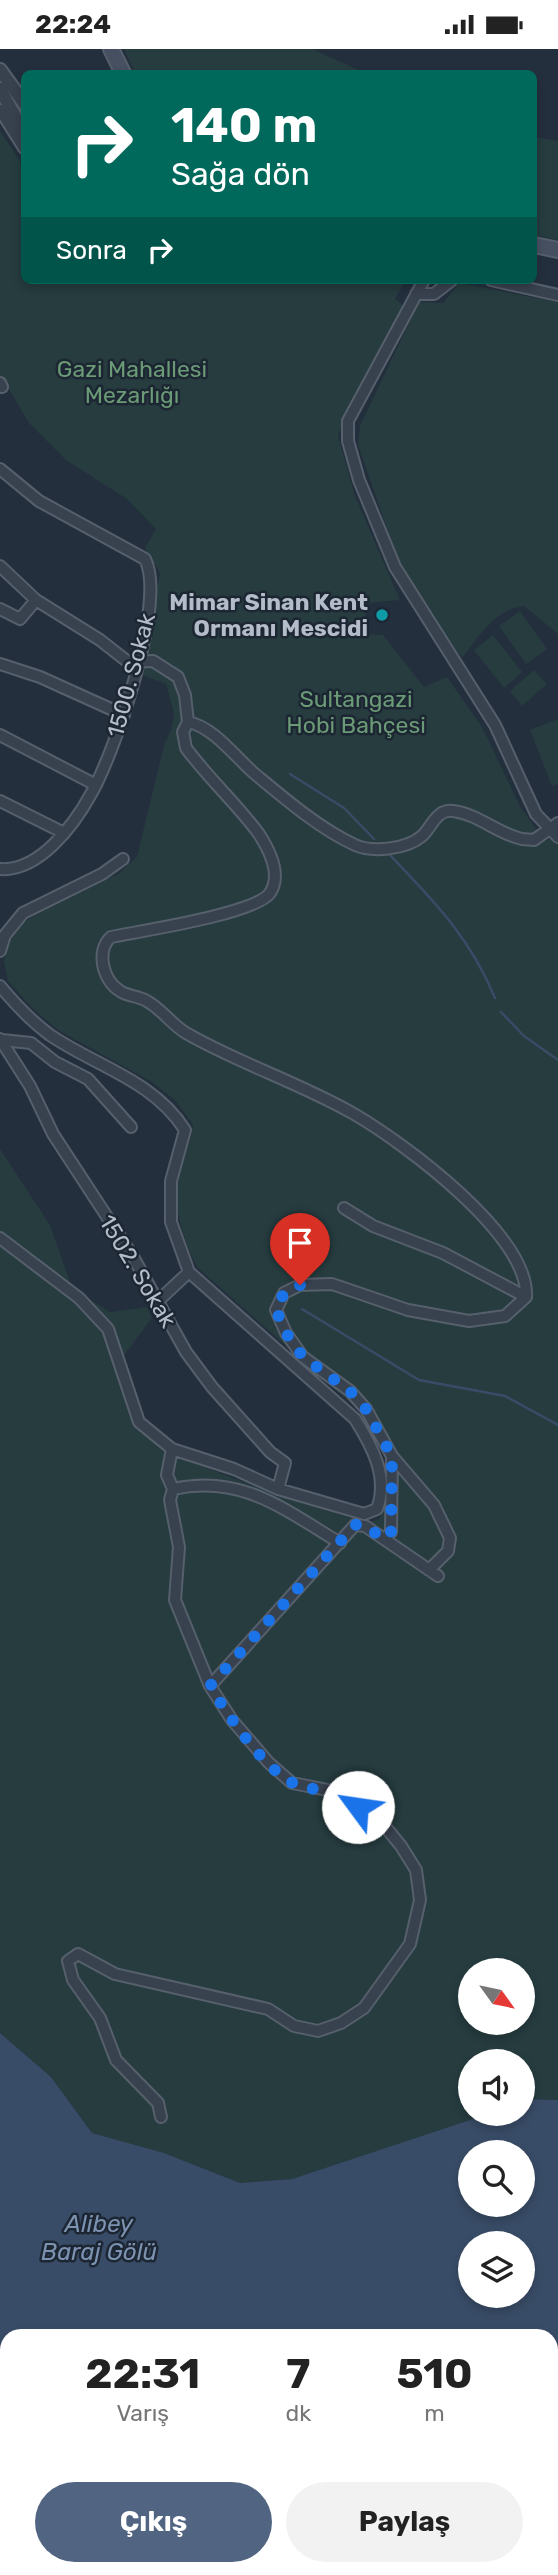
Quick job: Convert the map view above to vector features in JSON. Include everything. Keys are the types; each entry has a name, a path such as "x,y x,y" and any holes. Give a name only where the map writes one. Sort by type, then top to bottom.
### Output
{"main road":[{"path":"110,49 121,70"},
{"path":"537,245 558,250"}],"street":[{"path":"0,70 21,99"},
{"path":"0,89 21,128"},
{"path":"0,110 21,143"},
{"path":"188,722 204,729 255,774 356,846 370,850 408,842 421,837 439,814 452,810 522,839 534,839 555,830 536,814 495,725 395,567 359,480 348,441 348,421 422,284"},
{"path":"416,294 434,294 447,284"},
{"path":"509,284 558,295"},
{"name":"1500. Sokak","path":"0,469 39,501 145,559 151,571 151,595 138,663 124,715 96,785 64,833 40,856 18,867 0,869"},
{"path":"0,566 36,600 100,640 128,662 138,663 145,659 153,661 178,677 185,695 188,722 183,732 186,748 260,835 274,862 276,881 268,896 221,915 111,937 102,945 100,957 112,984 120,992 152,1004 184,1032 354,1114 392,1140 480,1210 520,1264 527,1282 526,1297 505,1316 469,1321 408,1310 332,1284 300,1285 284,1293 276,1310 286,1333 303,1357 350,1391 366,1409 392,1456 435,1505 450,1538 448,1551 434,1573 361,1524 355,1525 210,1686"},
{"path":"0,609 20,619 36,600"},
{"path":"0,664 40,677 124,715"},
{"path":"0,736 96,785"},
{"path":"0,801 64,833"},
{"path":"0,951 5,935 23,913 102,874 123,859"},
{"path":"0,986 24,1013 51,1035 144,1087 168,1106 185,1130 171,1181 171,1221 189,1272 355,1419 370,1444 382,1478 382,1495 377,1509 364,1514 278,1489 234,1469 172,1449 139,1422 108,1329 79,1298 0,1238"},
{"path":"1,1039 31,1042 51,1035"},
{"name":"1502. Sokak","path":"1,1039 30,1086 53,1134 158,1301 186,1352 212,1387 270,1452 285,1463 278,1489"},
{"path":"31,1042 55,1062 88,1079 131,1127"},
{"path":"344,1208 373,1226 443,1253 526,1297"},
{"path":"158,1301 189,1272"},
{"path":"161,2116 158,2103 116,2060 100,2018 73,1980 68,1961 78,1954 115,1974 257,2006 294,2026 318,2031 341,2023 363,2008 410,1944 420,1900 415,1870 401,1846 379,1819 358,1807 354,1796 292,1783 270,1763 232,1720 210,1686 175,1600 179,1547 170,1500 173,1489 167,1475 172,1449"},
{"path":"385,1539 391,1532 392,1456"},
{"path":"173,1489 195,1484 227,1485 267,1498 340,1543"},
{"path":"343,1793 334,1801 338,1815 350,1816 358,1807"}],"green space":[{"path":"124,49 312,49 358,70 134,70"},
{"path":"0,131 21,162 21,284 403,284 395,299 405,307 352,402 338,436 355,496 400,600 367,603 362,634 383,635 424,687 447,677 482,727 521,808 545,841 558,834 558,2100 535,2099 535,2049 458,2049 458,2124 292,2179 240,2183 164,2153 92,2133 51,2077 0,2033 0,1149 50,1225 72,1288 110,1312 147,1307 152,1318 118,1363 134,1423 164,1452 278,1495 366,1523 379,1519 389,1493 387,1466 377,1439 363,1414 197,1267 183,1233 176,1196 179,1172 193,1125 176,1101 152,1082 58,1030 32,1008 8,981 4,960 13,930 38,913 118,874 137,857 174,713 166,684 140,674 160,573 145,548 156,529 127,499 66,460 29,423 0,374"},
{"path":"537,138 558,141 558,240 537,236"},
{"path":"458,284 558,302 558,634 524,606 514,608 496,618 462,658 425,606 397,557 358,445 360,426 419,302 443,303"},
{"path":"520,611 547,649 526,664 499,626"},
{"path":"493,635 522,672 504,688 474,650"},
{"path":"534,670 547,684 522,706 510,691"},
{"path":"558,719 558,784 552,786 530,730"}],"water":[{"name":"Alibey Baraj Gölü","path":"0,2033 51,2077 92,2133 164,2153 240,2183 292,2179 458,2124 535,2126 535,2099 558,2100 558,2329 0,2329"}],"waterway":[{"path":"290,774 344,808 374,839"},
{"path":"388,853 449,920 474,956 495,998"},
{"path":"501,1012 524,1036 558,1060"},
{"path":"302,1309 419,1380 505,1396 558,1425"}],"place":[{"name":"Mimar Sinan Kent Ormanı Mescidi","path":"382,615"}],"route":[{"path":"300,1285 284,1293 276,1310 286,1333 303,1357 350,1391 366,1409 392,1456 391,1532 385,1539 361,1524 355,1525 210,1686 232,1720 270,1763 292,1783 350,1794 356,1799 358,1807"}],"park label":[{"name":"Gazi Mahallesi Mezarlığı","path":"132,382"},
{"name":"Sultangazi Hobi Bahçesi","path":"356,712"}]}
